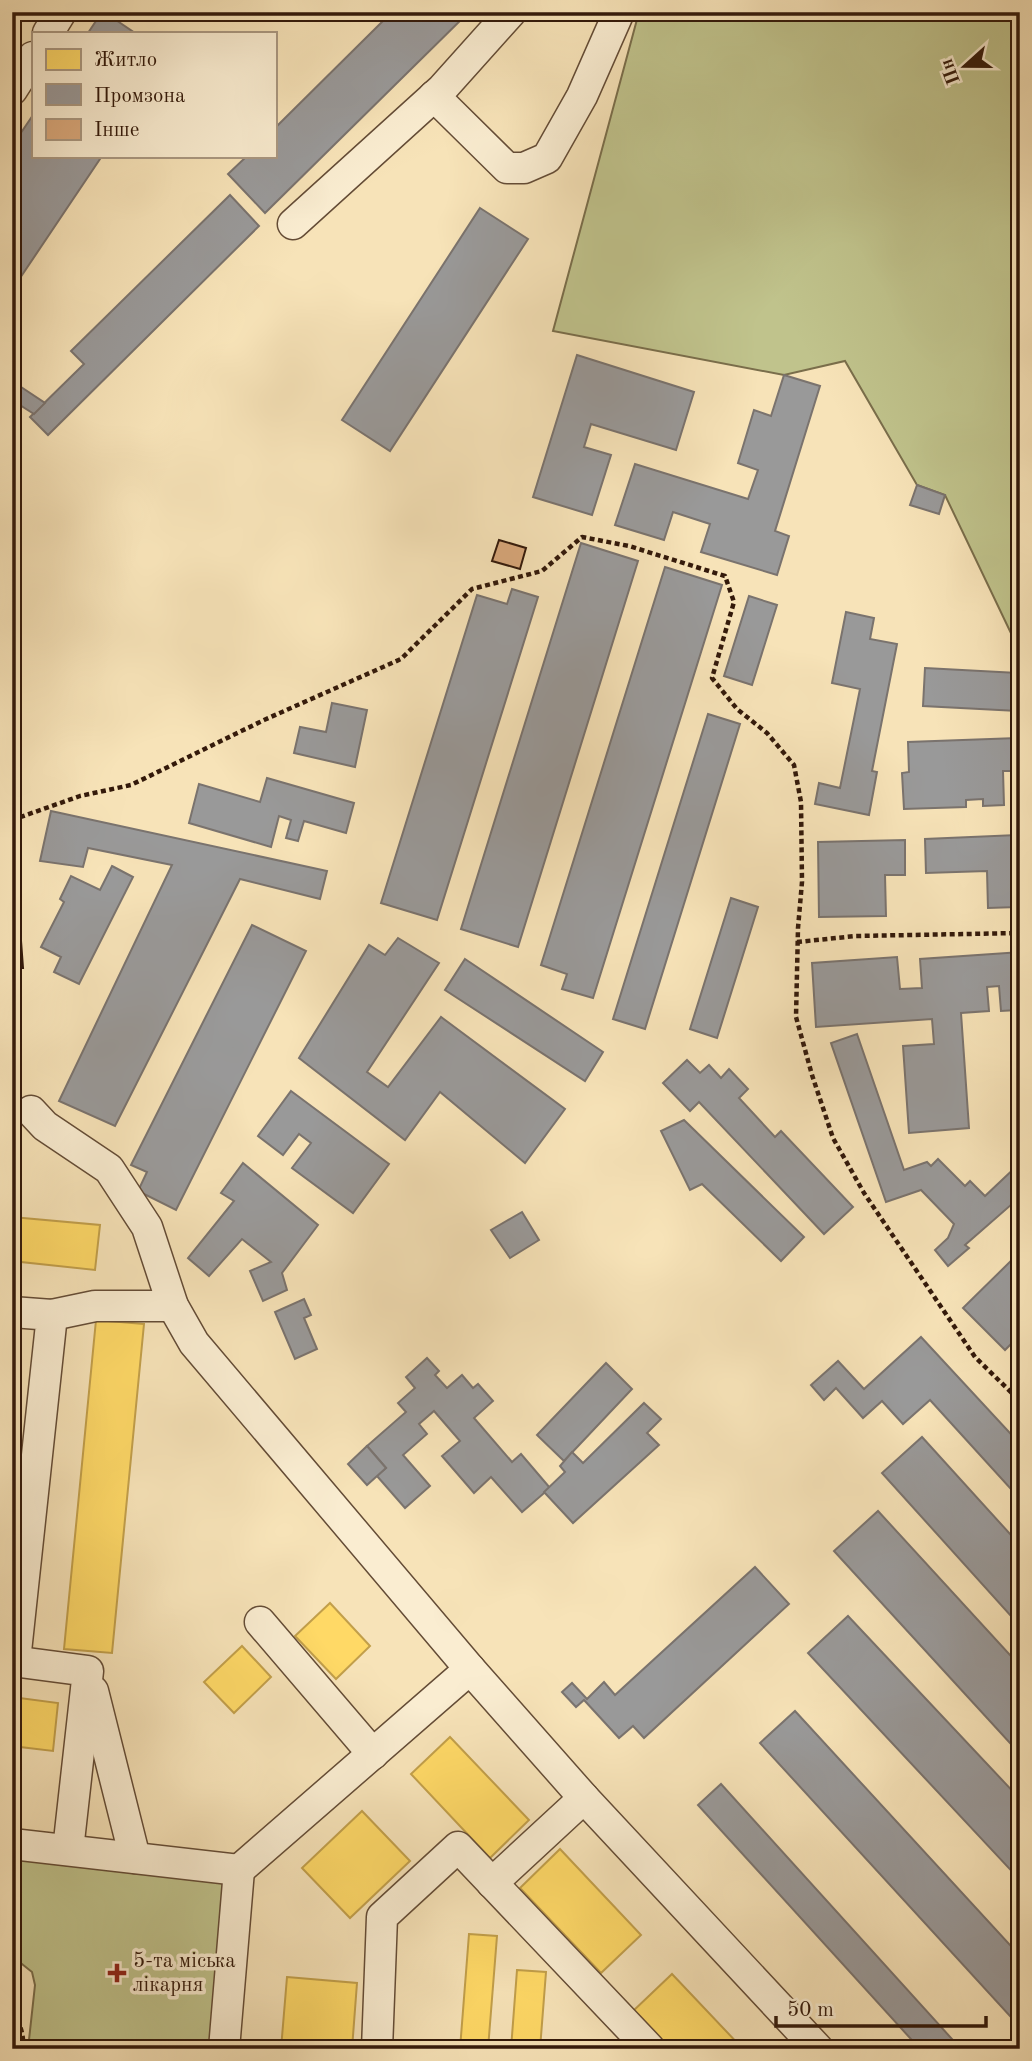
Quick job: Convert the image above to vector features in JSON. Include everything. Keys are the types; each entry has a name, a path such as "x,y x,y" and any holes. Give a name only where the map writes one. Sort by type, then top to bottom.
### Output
{"street":[{"path":"49,32 61,12"},
{"path":"293,224 434,96 511,12"},
{"path":"434,96 506,168 524,168 547,159 582,96 619,12"},
{"path":"12,90 32,59"},
{"path":"31,1111 45,1126 109,1170 147,1227 173,1306 194,1343 470,1669 584,1798 818,2049"},
{"path":"12,1312 52,1315 95,1306 173,1306"},
{"path":"52,1315 14,1661 88,1671"},
{"path":"260,1622 373,1754"},
{"path":"224,2049 239,1870 470,1669"},
{"path":"68,1850 88,1671"},
{"path":"88,1671 135,1858"},
{"path":"492,1882 584,1798"},
{"path":"12,1844 239,1870"},
{"path":"377,2049 382,1917 458,1847 650,2049"}],"path":[{"path":"12,820 80,796 131,785 264,720 401,659 472,589 542,571 582,537 629,546 725,576 734,602 712,678 737,709 766,733 794,765 801,802 802,881 797,942 796,1017 812,1075 834,1138 864,1193 975,1357 1020,1401"},
{"path":"797,942 856,936 1020,933"},
{"path":"12,2013 18,2019 24,2039 23,2049"}],"green space":[{"path":"639,12 1020,12 1020,652 945,495 917,485 845,361 784,375 553,331"},
{"name":"5-та міська лікарня","path":"12,1853 224,1881 215,2049 28,2049 35,1985 32,1972 12,1956"}],"building: Житло":[{"path":"12,1217 100,1225 95,1270 12,1261"},
{"path":"96,1320 144,1324 112,1653 64,1649"},
{"path":"330,1603 370,1646 336,1679 295,1636"},
{"path":"242,1646 271,1677 234,1713 204,1682"},
{"path":"12,1697 58,1703 53,1751 12,1746"},
{"path":"450,1737 529,1820 490,1858 411,1774"},
{"path":"362,1811 410,1861 350,1918 302,1868"},
{"path":"560,1849 641,1935 601,1973 520,1888"},
{"path":"469,1934 497,1936 488,2049 460,2049"},
{"path":"517,1970 546,1972 540,2049 511,2049"},
{"path":"672,1974 743,2049 667,2049 632,2012"},
{"path":"287,1977 357,1983 352,2049 281,2049"}],"building: Промзона":[{"path":"104,12 134,32 89,32"},
{"path":"392,12 469,12 265,213 228,174 245,158 276,158 276,127"},
{"path":"32,116 32,158 101,158 12,290 12,146"},
{"path":"230,195 259,226 48,435 30,417 84,364 71,351"},
{"path":"480,208 528,239 390,451 342,420"},
{"path":"577,355 694,392 676,450 591,424 584,447 611,455 592,515 533,497"},
{"path":"784,375 820,386 775,531 789,536 777,575 701,552 710,524 673,512 664,540 615,525 635,464 748,499 758,470 738,463 754,410 771,416"},
{"path":"12,381 45,403 34,414 12,400"},
{"path":"917,485 945,495 939,514 910,505"},
{"path":"581,543 638,561 518,947 461,929"},
{"path":"665,567 722,585 593,998 562,989 567,974 541,965"},
{"path":"512,589 538,597 437,920 381,903 477,595 507,604"},
{"path":"749,596 777,605 752,685 724,676"},
{"path":"846,612 874,618 870,639 897,644 872,771 877,772 869,815 815,804 819,783 840,788 860,689 832,683"},
{"path":"925,668 1020,673 1020,711 923,706"},
{"path":"332,703 367,710 355,767 294,753 300,727 326,732"},
{"path":"708,714 740,724 645,1029 613,1019"},
{"path":"1020,738 1020,771 1003,771 1004,805 983,806 983,799 966,800 966,807 904,809 902,773 909,772 908,742"},
{"path":"267,778 354,803 346,833 304,821 298,841 286,838 291,820 279,816 271,847 189,823 199,784 260,802"},
{"path":"51,811 327,871 320,899 240,879 115,1126 59,1101 172,865 88,848 83,867 40,861"},
{"path":"1017,835 1020,844 1020,907 988,908 987,871 926,873 925,839"},
{"path":"905,840 905,875 885,875 886,916 819,917 818,842"},
{"path":"112,866 133,877 79,984 54,972 61,957 41,947 64,902 60,899 71,876 100,890"},
{"path":"731,898 758,907 717,1038 690,1029"},
{"path":"252,925 306,951 176,1210 138,1191 147,1172 131,1165"},
{"path":"398,938 439,963 367,1072 388,1087 441,1017 565,1109 525,1163 440,1092 405,1140 299,1058 369,945 385,955"},
{"path":"1020,952 1020,1010 1001,1011 999,986 987,987 989,1011 961,1013 969,1128 909,1133 903,1046 934,1044 932,1019 816,1027 812,963 897,957 900,989 922,988 920,959"},
{"path":"465,959 603,1052 585,1081 445,990"},
{"path":"857,1034 904,1170 927,1162 931,1166 938,1159 965,1186 970,1181 985,1196 1020,1163 1020,1197 965,1245 969,1248 948,1266 935,1250 948,1238 954,1224 921,1190 886,1202 831,1043"},
{"path":"687,1060 700,1073 709,1065 721,1078 729,1069 748,1089 739,1098 775,1137 781,1131 853,1207 824,1234 699,1102 690,1111 663,1083"},
{"path":"291,1091 389,1164 353,1213 292,1168 311,1143 299,1134 283,1155 258,1136"},
{"path":"684,1120 804,1237 781,1261 702,1184 690,1190 661,1131"},
{"path":"243,1163 318,1225 282,1273 287,1290 263,1301 250,1271 271,1262 242,1239 209,1276 188,1258 234,1201 221,1193"},
{"path":"522,1212 539,1240 510,1258 491,1230"},
{"path":"1020,1252 1020,1335 1005,1350 963,1308"},
{"path":"304,1299 311,1315 304,1318 317,1349 295,1359 275,1312"},
{"path":"921,1337 1020,1444 1020,1499 930,1400 903,1424 882,1401 863,1418 836,1388 824,1400 811,1385 838,1361 864,1389"},
{"path":"427,1358 439,1371 435,1375 447,1388 462,1375 473,1388 478,1384 493,1401 474,1418 512,1462 521,1454 550,1488 522,1512 491,1477 474,1493 442,1456 460,1441 434,1411 419,1424 427,1434 403,1455 430,1486 405,1508 377,1476 386,1468 367,1446 406,1412 398,1403 415,1388 406,1377"},
{"path":"606,1363 632,1389 564,1461 537,1435"},
{"path":"644,1403 661,1419 647,1433 659,1445 573,1523 544,1492 565,1472 560,1466 572,1452 583,1463"},
{"path":"922,1437 1020,1545 1020,1626 882,1473"},
{"path":"367,1446 386,1468 367,1485 348,1464"},
{"path":"878,1511 1020,1666 1020,1754 834,1551"},
{"path":"755,1567 789,1604 644,1738 633,1726 619,1738 584,1700 576,1707 562,1692 572,1683 587,1699 604,1682 615,1695"},
{"path":"848,1616 1020,1799 1020,1880 808,1653"},
{"path":"795,1711 1020,1956 1020,2027 760,1743"},
{"path":"721,1784 961,2049 920,2049 698,1805"}],"building: Інше":[{"path":"499,540 526,548 520,569 492,561"},
{"path":"18,900 23,968 12,968 12,901"}],"place":[{"name":"5-та міська лікарня","path":"117,1973"}]}
